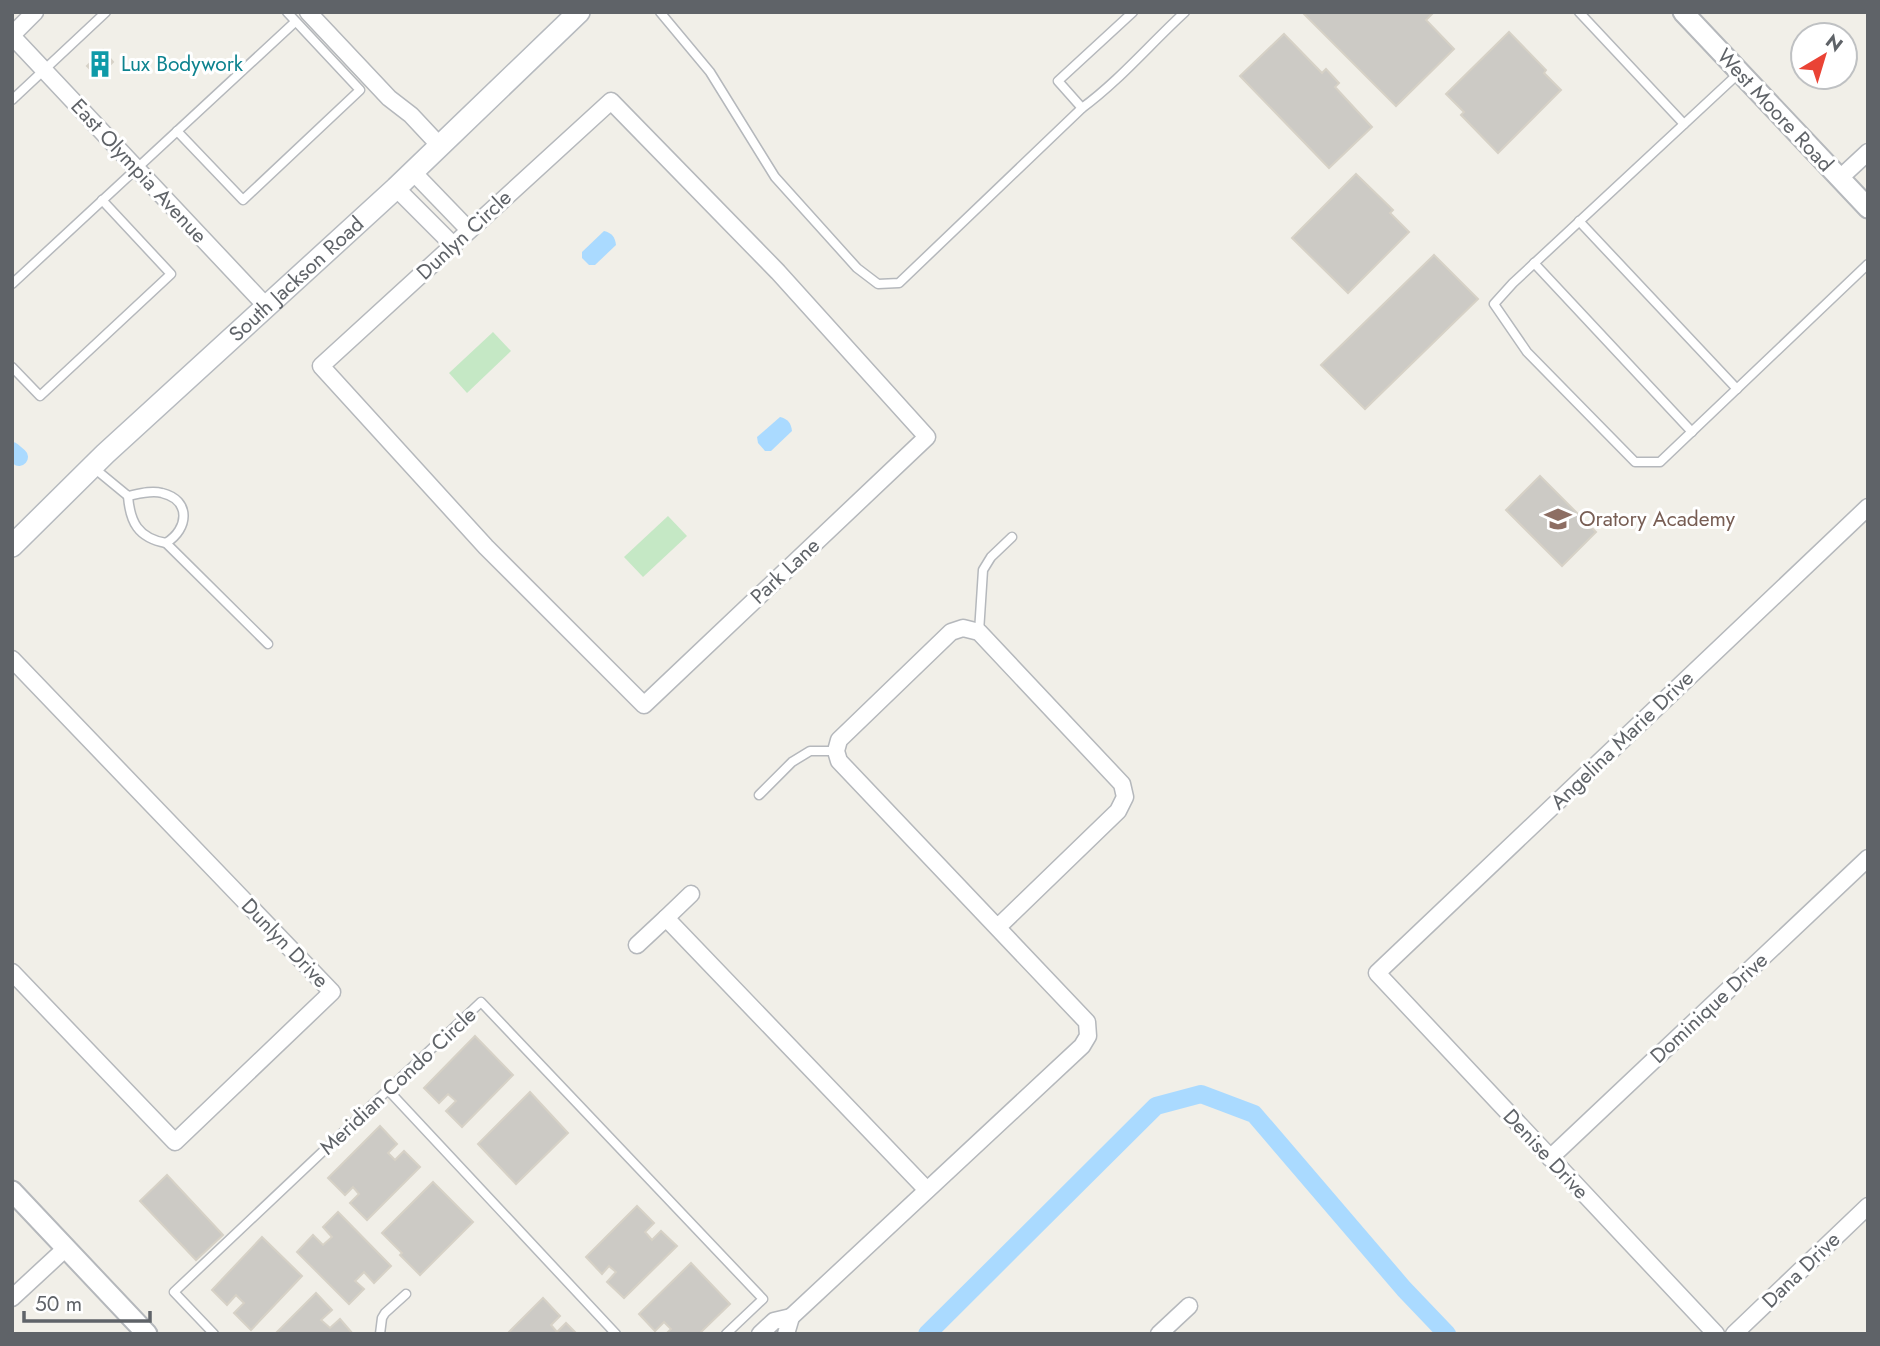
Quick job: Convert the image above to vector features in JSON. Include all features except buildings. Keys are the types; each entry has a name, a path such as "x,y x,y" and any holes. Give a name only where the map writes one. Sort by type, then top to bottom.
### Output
{"main road":[{"name":"South Jackson Road","path":"12,546 92,466 396,188 579,12"}],"street":[{"path":"12,36 35,12"},
{"name":"West Moore Road","path":"1683,12 1868,208"},
{"path":"302,17 411,115 440,146"},
{"name":"East Olympia Avenue","path":"12,36 266,306"},
{"name":"Dunlyn Circle","path":"644,705 486,547 321,366 611,101 778,272 927,437"},
{"path":"1840,178 1868,152"},
{"path":"413,172 470,230"},
{"path":"396,188 453,245"},
{"name":"Park Lane","path":"644,705 927,437"},
{"name":"Angelina Marie Drive","path":"1377,973 1868,507"},
{"path":"760,1334 774,1321 791,1317 1082,1046 1088,1035 1087,1021 839,761 836,751 839,740 951,632 963,628 979,632 1122,784 1125,797 1118,811 998,927"},
{"name":"Dunlyn Drive","path":"12,659 332,992 175,1142 12,972"},
{"name":"Dominique Drive","path":"1550,1158 1868,858"},
{"path":"637,945 691,894"},
{"path":"666,918 927,1190"},
{"name":"Denise Drive","path":"1377,973 1716,1334"},
{"path":"12,1192 147,1334"},
{"name":"Dana Drive","path":"1734,1334 1868,1206"},
{"path":"12,1298 66,1248"},
{"path":"1159,1334 1189,1306"},
{"path":"786,1334 791,1317"}],"lane":[{"path":"12,100 106,12"},
{"path":"177,131 243,200 360,90 302,17 287,12"},
{"path":"660,12 710,72 775,177 858,268 878,284 899,283 1185,12"},
{"path":"1082,108 1058,82 1133,12"},
{"path":"1579,12 1684,124"},
{"path":"12,284 302,17"},
{"path":"1739,72 1534,263 1494,304 1527,352 1635,462 1660,462 1868,264"},
{"path":"12,367 40,396 171,274 102,200"},
{"path":"1579,221 1737,389"},
{"path":"1534,263 1692,432"},
{"path":"92,466 128,496 129,511 144,535 166,543 268,644"},
{"path":"128,496 160,492 174,498 182,507 184,519 174,538 166,543"},
{"path":"979,632 983,570 991,557 1012,537"},
{"path":"759,795 792,762 810,751 836,751"},
{"name":"Meridian Condo Circle","path":"214,1334 174,1292 481,1002 763,1299 726,1334"},
{"path":"388,1090 616,1334"},
{"path":"380,1334 385,1313 406,1294"}],"green space":[{"path":"493,332 511,351 467,393 449,373"},
{"path":"668,516 687,536 643,577 624,557"}],"water":[{"path":"604,231 613,236 616,245 595,265 589,265 582,258 582,252"},
{"path":"780,417 789,422 792,431 771,451 765,451 758,443 757,437"}],"waterway":[{"path":"12,451 19,457"},
{"path":"927,1334 1156,1106 1201,1094 1254,1114 1404,1289 1447,1334"}],"place":[{"name":"Lux Bodywork","path":"100,64"},
{"name":"Oratory Academy","path":"1558,519"}]}
